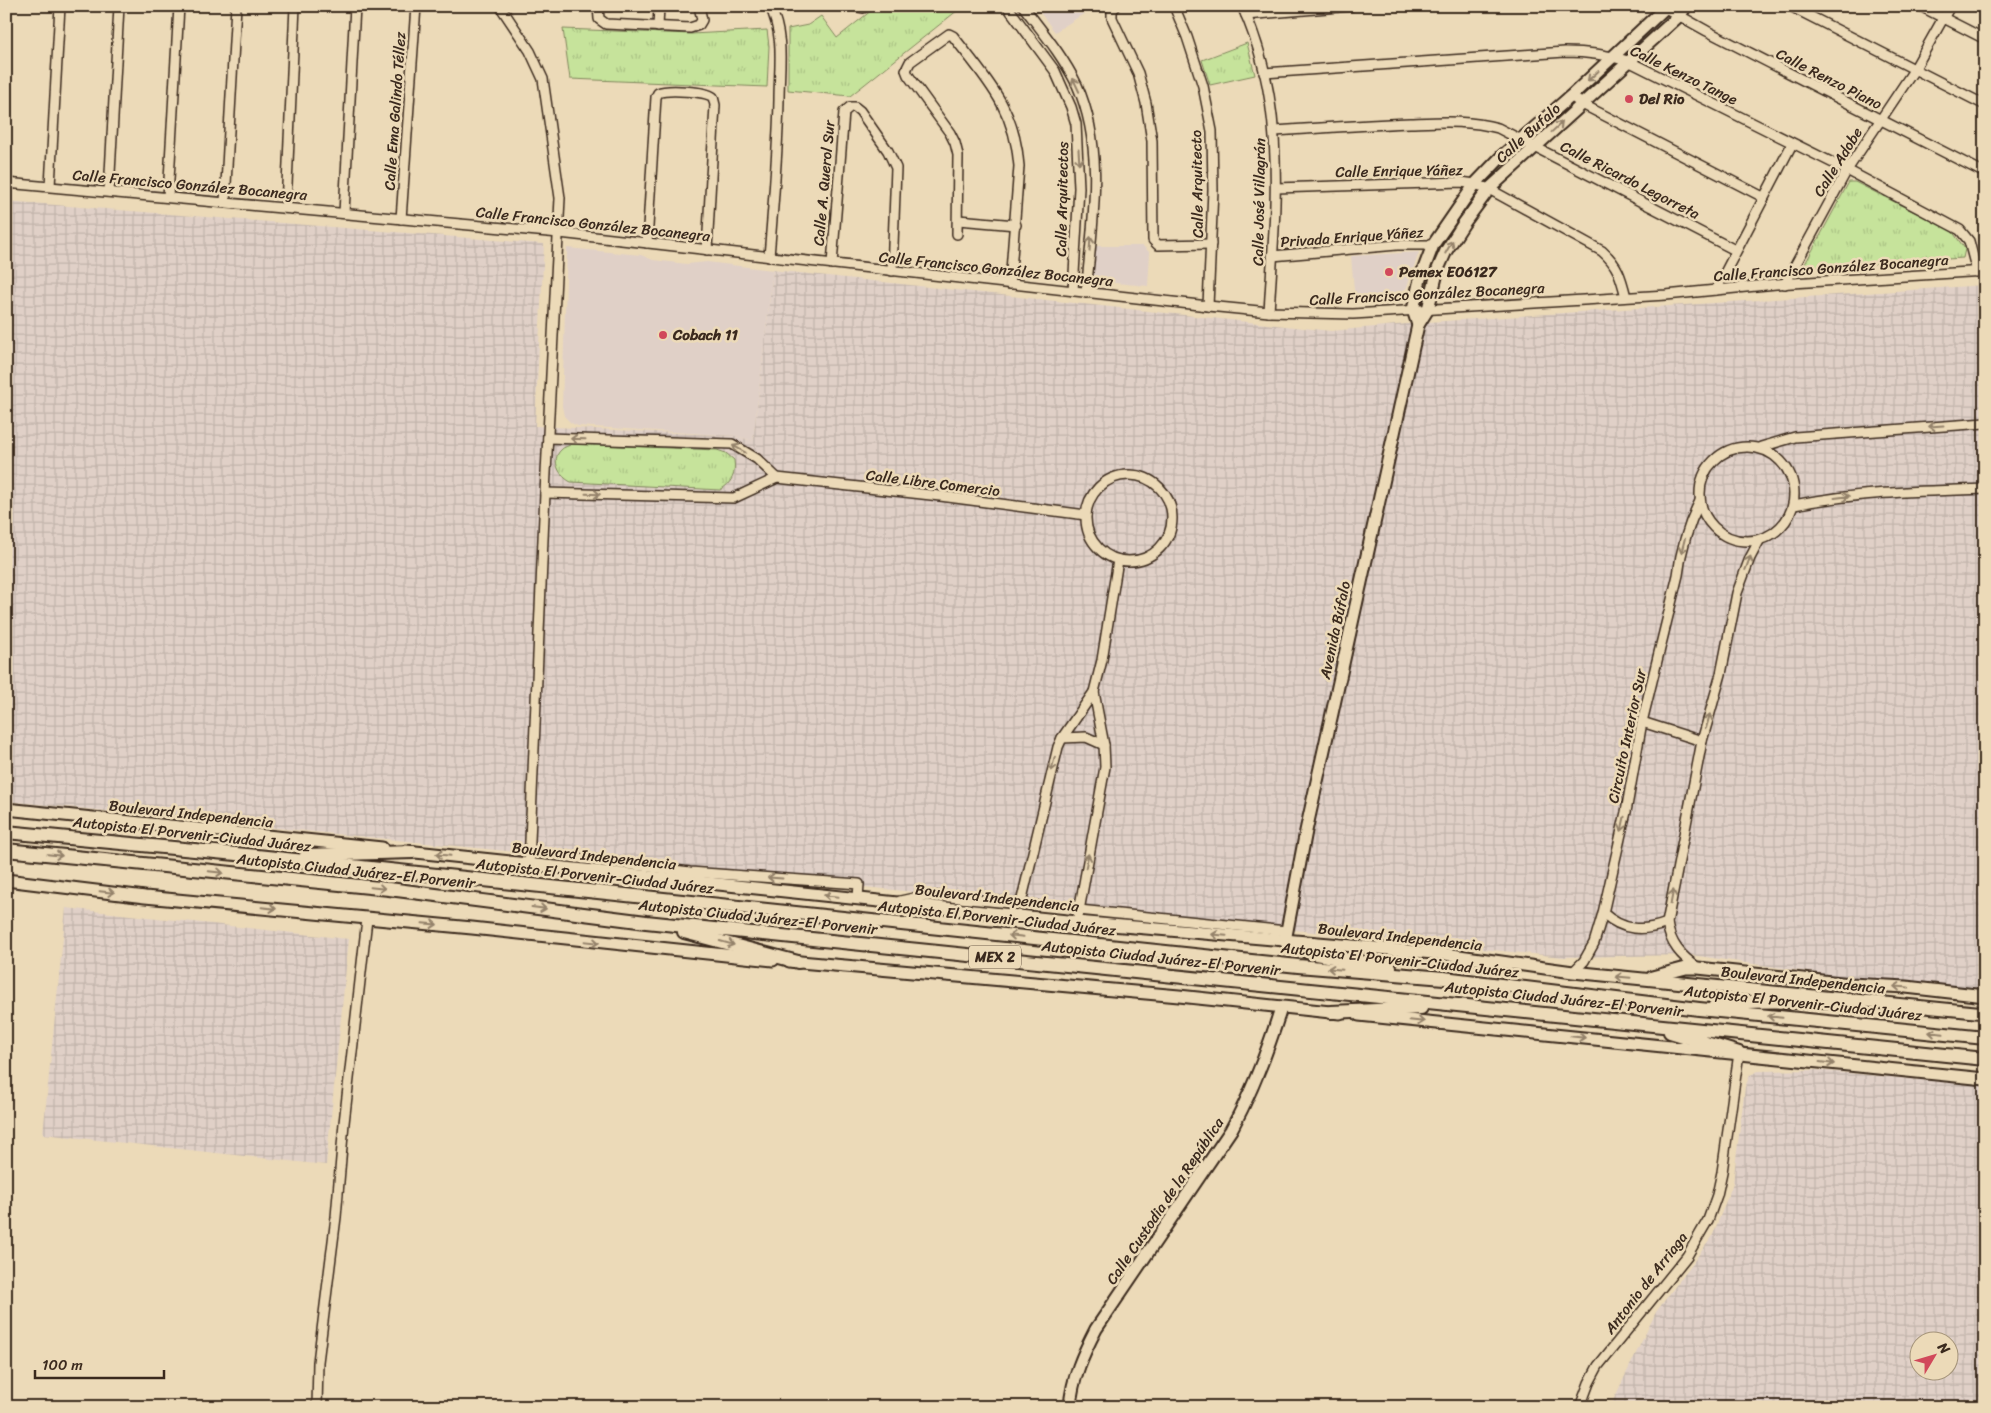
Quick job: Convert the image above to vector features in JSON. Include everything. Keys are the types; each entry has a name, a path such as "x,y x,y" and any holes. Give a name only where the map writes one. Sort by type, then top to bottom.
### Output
{"highway":[{"name":"Autopista El Porvenir-Ciudad Juárez","path":"6,832 257,856 1288,965 1444,978 1698,1009 1985,1038"},
{"name":"Autopista Ciudad Juárez-El Porvenir","path":"6,850 389,890 646,922 1985,1059"},
{"path":"257,856 413,852"},
{"path":"646,922 798,962"},
{"path":"1286,936 1310,953 1400,968 1444,978"},
{"path":"1698,1009 1722,1004 1800,1003 1843,999"},
{"path":"1331,1012 1464,1006"},
{"path":"1639,1023 1739,1053"}],"main road":[{"name":"Calle Bufalo","path":"1413,310 1420,279 1433,245 1475,184 1614,57 1665,7"},
{"name":"Calle Bufalo","path":"1428,309 1438,269 1446,252 1464,223 1489,190 1683,11"},
{"name":"Avenida Búfalo","path":"1286,936 1308,822 1418,325 1428,309"},
{"path":"1413,310 1418,325"},
{"name":"Boulevard Independencia","path":"6,809 413,852 529,858 893,902 1043,912 1077,922 1286,936 1445,954 1573,972 1985,1013"},
{"path":"6,880 145,897 472,928 798,962 1179,996 1985,1079"},
{"path":"1645,979 1686,968 1698,968 1985,996"},
{"path":"1937,990 1985,1002"},
{"name":"Calle Custodia de la República","path":"1070,1407 1071,1393 1079,1365 1096,1329 1226,1139 1241,1113 1270,1042 1281,1008"}],"street":[{"path":"50,186 60,6"},
{"path":"109,192 119,6"},
{"path":"168,197 179,6"},
{"path":"225,202 236,6"},
{"path":"286,207 295,6"},
{"path":"344,213 355,6"},
{"name":"Calle Ema Galindo Téllez","path":"401,218 416,6"},
{"path":"500,6 530,51 543,78 560,187 529,858"},
{"path":"598,6 601,22 611,25 690,28 695,27 702,20 699,6"},
{"path":"658,26 659,6"},
{"path":"769,257 778,143 780,38 776,19 770,6"},
{"path":"854,6 858,8 867,7"},
{"name":"Calle Arquitectos","path":"1007,6 1055,70 1076,124 1080,188 1073,292"},
{"name":"Calle Arquitectos","path":"1023,6 1064,60 1090,122 1093,146 1094,188 1086,293"},
{"name":"Calle Arquitecto","path":"1174,6 1187,37 1203,86 1212,131 1213,190 1208,306"},
{"name":"Calle José Villagrán","path":"1242,6 1264,73 1275,132 1276,188 1269,312"},
{"path":"1246,15 1351,6"},
{"path":"1790,6 1985,105"},
{"path":"1920,6 1985,39"},
{"name":"Calle Adobe","path":"1785,284 1847,170 1914,70 1950,6"},
{"name":"Calle Renzo Piano","path":"1665,7 1683,11 1707,31 1985,173"},
{"path":"1114,8 1112,18 1138,73 1146,103 1152,141 1153,240 1158,245 1211,244"},
{"path":"957,234 958,155 956,143 908,75 906,67 910,62 949,34 954,36 996,91 1012,124 1018,149 1019,166 1010,284"},
{"name":"Calle Kenzo Tange","path":"1264,73 1565,52 1593,52 1614,57 1628,62 1847,170 1960,230 1968,242 1981,272"},
{"path":"647,243 656,97 658,94 665,92 707,93 713,97 715,105 707,250"},
{"path":"1571,96 1582,104 1763,197"},
{"name":"Calle A. Querol Sur","path":"832,264 844,112 850,107 855,107 860,111 888,151 896,168 892,271"},
{"path":"1076,124 1090,122"},
{"name":"Calle Ricardo Legorreta","path":"1275,132 1365,125 1467,122 1498,128 1735,250"},
{"path":"1716,290 1735,250 1792,144"},
{"name":"Calle Francisco González Bocanegra","path":"6,182 559,233 1073,292 1269,312 1353,314 1666,295 1785,284 1981,272"},
{"name":"Calle Enrique Yáñez","path":"1276,188 1461,182 1475,184 1602,251 1613,261 1620,273 1626,297"},
{"path":"958,220 1016,224"},
{"name":"Privada Enrique Yáñez","path":"1272,256 1389,246 1433,245"},
{"path":"1761,448 1777,457 1786,467 1792,479 1795,492 1794,506 1789,518 1771,536 1746,542 1732,539 1721,534 1711,525 1700,501 1702,480 1713,462 1722,454 1741,446 1761,448 1795,437 1985,423"},
{"path":"545,493 734,498 777,478 757,459 732,444 548,438"},
{"path":"1132,475 1147,478 1165,493 1173,515 1168,539 1159,550 1147,558 1133,562 1118,560 1105,554 1094,544 1088,530 1086,515 1093,494 1103,483 1117,476 1132,475"},
{"name":"Calle Libre Comercio","path":"777,478 940,496 1086,515"},
{"path":"1794,506 1821,500 1890,491 1985,489"},
{"name":"Circuito Interior Sur","path":"1573,972 1584,961 1594,943 1603,914 1626,812 1642,722 1686,532 1700,501"},
{"path":"1698,968 1684,958 1673,946 1668,934 1667,923 1702,741 1721,674 1737,593 1759,540"},
{"path":"1021,903 1051,772 1062,738 1094,692 1102,660 1118,560"},
{"path":"1077,922 1106,761 1094,692"},
{"path":"1642,722 1702,741"},
{"path":"1062,738 1086,737 1104,745"},
{"path":"662,873 859,884 858,898"},
{"path":"893,902 923,896 939,896 1021,903 1043,912 1079,909 1242,932"},
{"path":"1603,914 1612,922 1637,930 1653,928 1667,923"},
{"path":"317,1407 318,1362 336,1217 344,1123 367,919"},
{"name":"Antonio de Arriaga","path":"1580,1407 1589,1382 1598,1366 1687,1256 1708,1220 1717,1195 1722,1172 1739,1053"}],"shaded area":[{"path":"1035,6 1096,6 1055,32"},
{"path":"6,201 544,244 535,426 736,436 753,441 773,270 1331,331 1429,322 1985,285 1985,990 1830,975 1691,955 1563,957 6,801"},
{"path":"1096,246 1143,246 1150,253 1148,286 1093,281"},
{"path":"567,248 641,255 653,260 687,264 707,262 773,270 753,441 736,436 578,426 571,423 564,416 562,406"},
{"path":"1419,252 1407,287 1397,300 1355,301 1351,256"},
{"path":"66,908 349,939 326,1165 43,1134"},
{"path":"1816,1070 1985,1086 1985,1407 1610,1407 1656,1312 1712,1237 1733,1183 1745,1087 1750,1075 1758,1071"}],"green space":[{"path":"877,6 963,6 850,96 788,90 788,29 808,25 821,16 837,38"},
{"path":"563,29 691,34 767,30 769,46 767,87 570,79"},
{"path":"1247,43 1255,75 1210,85 1202,60"},
{"path":"1849,182 1855,182 1952,231 1965,249 1963,258 1807,268 1805,264"},
{"path":"572,444 717,450 726,453 734,460 734,470 728,484 720,490 571,482 560,472 556,459 562,449"}],"place":[{"name":"Del Rio","path":"1629,99"},
{"name":"Pemex E06127","path":"1389,272"},
{"name":"Cobach 11","path":"663,335"}]}
